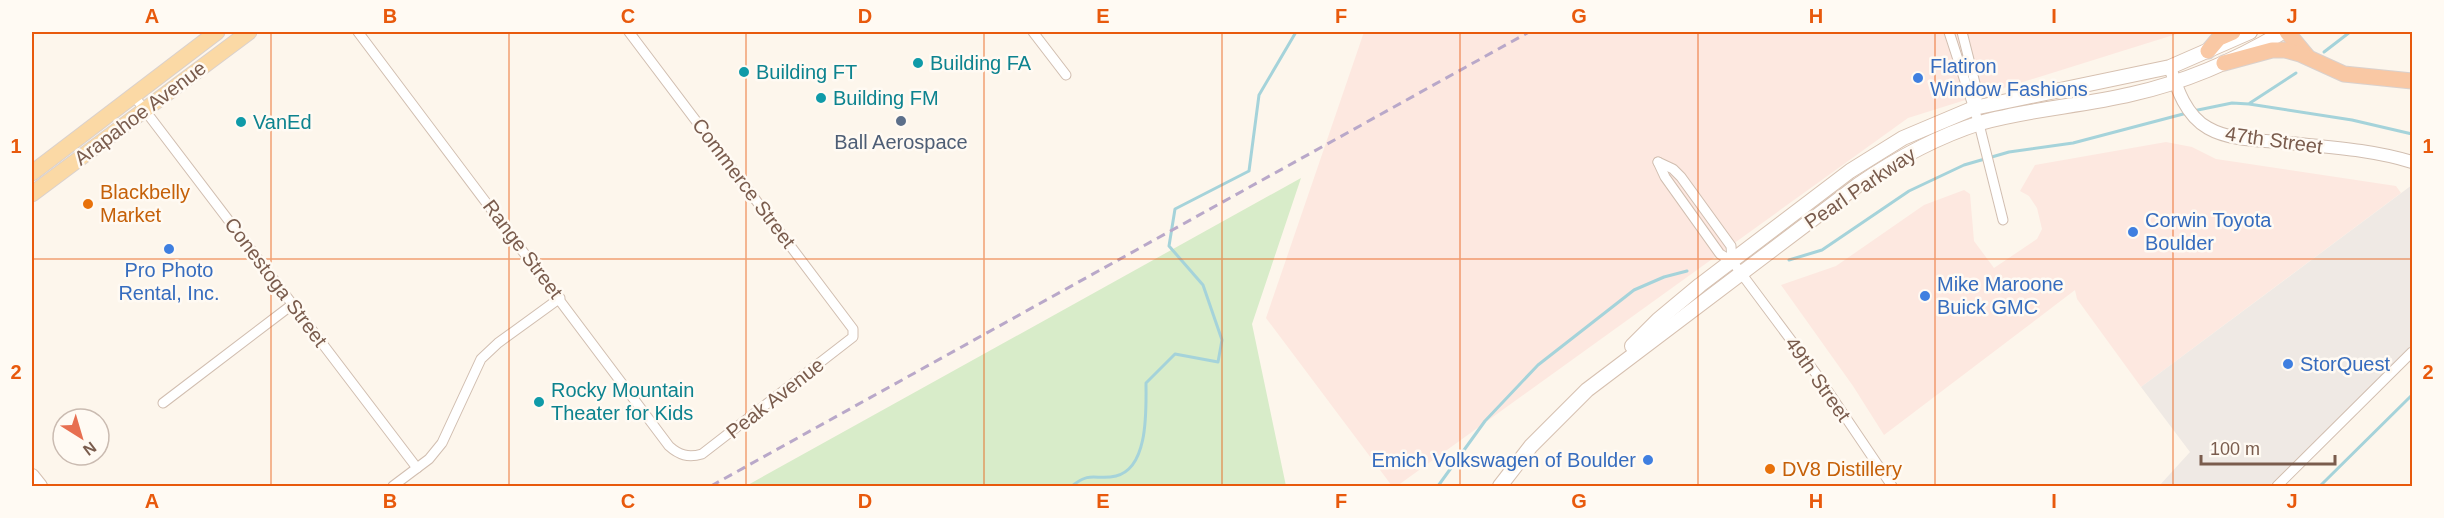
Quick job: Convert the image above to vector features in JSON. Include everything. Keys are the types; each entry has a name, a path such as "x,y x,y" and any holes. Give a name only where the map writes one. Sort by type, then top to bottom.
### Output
{"highway":[{"path":"2208,51 2219,38 2233,32"},
{"path":"2285,32 2310,58"},
{"path":"2224,63 2279,50 2310,58 2344,74 2412,81"}],"main road":[{"name":"Arapahoe Avenue","path":"32,173 217,32"},
{"name":"Arapahoe Avenue","path":"32,195 249,32"},
{"name":"Pearl Parkway","path":"1500,486 1548,427 1608,372 1658,320 1732,261 1875,154 1927,126 1974,108 2170,67 2250,32"},
{"name":"Pearl Parkway","path":"1608,372 1876,172 1934,141 1979,124 2132,94 2175,83 2224,63 2285,32"},
{"path":"32,476 40,486"}],"street":[{"name":"Range Street","path":"358,32 669,446 683,456 694,456"},
{"name":"Commerce Street","path":"629,32 853,329 853,337"},
{"path":"1033,32 1066,75"},
{"path":"1949,32 1979,124 2003,220"},
{"path":"1962,32 1978,95 1974,108"},
{"name":"47th Street","path":"2170,67 2185,105 2208,129 2230,135 2366,151 2412,162"},
{"name":"Conestoga Street","path":"134,96 417,468"},
{"path":"1658,162 1673,169 1681,177 1731,246 1732,261 1720,254 1665,177 1658,162"},
{"name":"49th Street","path":"1732,261 1817,375 1892,486"},
{"path":"393,486 437,450 450,431 481,359 498,343 560,298"},
{"path":"163,403 292,304"},
{"name":"Peak Avenue","path":"694,456 702,454 751,418 853,337"},
{"path":"2277,486 2412,352"}],"shaded area":[{"path":"1364,32 2183,32 1908,118 1397,486 1392,486 1266,318"},
{"path":"2166,142 2192,147 2216,159 2396,186 2401,193 2141,387 2077,299 2075,290 1884,435 1853,386 1781,285 1836,266 1924,205 1964,190 1970,194 1974,241 1994,268 2037,239 2042,229 2037,208 2029,196 2020,191 2035,165"},
{"path":"2412,185 2412,345 2269,486 2159,486 2190,452 2141,387"}],"green space":[{"path":"1301,178 1252,324 1286,486 746,486"}],"waterway":[{"path":"1072,486 1084,478 1116,476 1127,471 1135,462 1140,450 1145,422 1146,383 1175,354 1218,362 1222,340 1203,285 1169,246 1175,209 1249,171 1259,95 1296,32"},
{"path":"2324,52 2350,32"},
{"path":"2250,103 2296,73"},
{"path":"2193,111 2232,103 2249,104 2352,120 2412,134"},
{"path":"1789,260 1822,250 1909,191 1964,165 2009,152 2073,143 2187,113"},
{"path":"1438,486 1485,421 1538,365 1634,290 1664,277 1687,271"},
{"path":"2320,486 2412,395"}],"railway":[{"path":"711,486 1529,32"}],"place":[{"name":"Building FA","path":"918,63"},
{"name":"Building FT","path":"744,72"},
{"name":"Flatiron Window Fashions","path":"1918,78"},
{"name":"Building FM","path":"821,98"},
{"name":"Ball Aerospace","path":"901,121"},
{"name":"VanEd","path":"241,122"},
{"name":"Blackbelly Market","path":"88,204"},
{"name":"Corwin Toyota Boulder","path":"2133,232"},
{"name":"Pro Photo Rental, Inc.","path":"169,249"},
{"name":"Mike Maroone Buick GMC","path":"1925,296"},
{"name":"StorQuest","path":"2288,364"},
{"name":"Rocky Mountain Theater for Kids","path":"539,402"},
{"name":"Emich Volkswagen of Boulder","path":"1648,460"},
{"name":"DV8 Distillery","path":"1770,469"}]}
